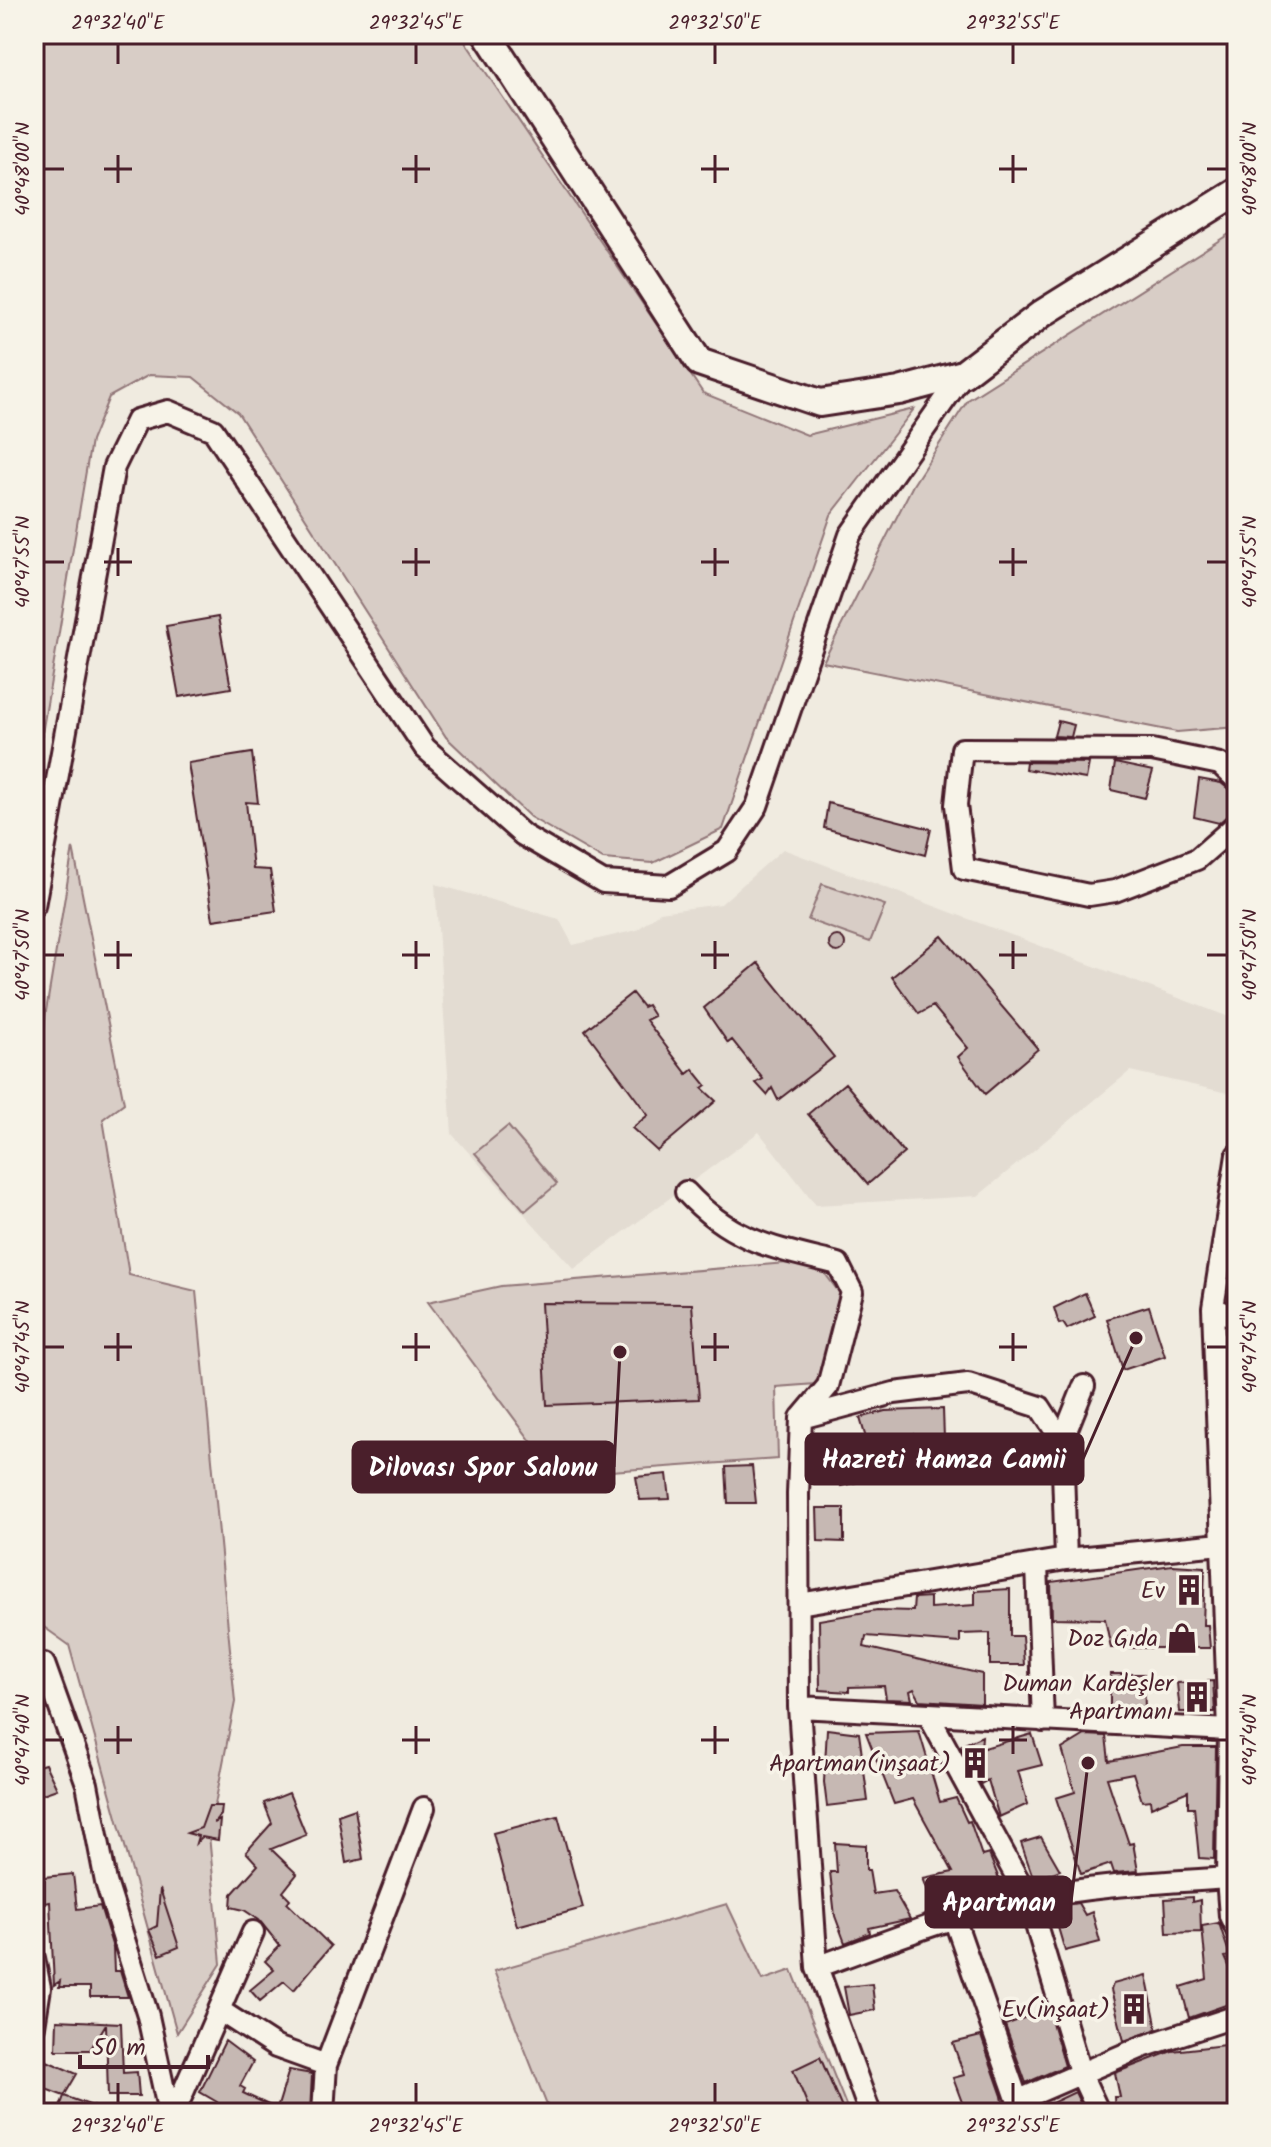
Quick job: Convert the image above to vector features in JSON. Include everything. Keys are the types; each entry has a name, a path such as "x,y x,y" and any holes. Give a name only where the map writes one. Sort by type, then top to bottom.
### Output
{"main road":[{"path":"487,34 699,362 820,403 899,391 963,374 1043,313 1237,192"}],"street":[{"path":"34,906 114,467 137,420 168,411 213,430 425,748 523,835 603,882 669,886 727,851 757,806 850,535 963,374"},
{"path":"1237,780 1220,764 1152,750 962,749 956,805 964,869 1089,895 1115,891 1197,859 1237,824"},
{"path":"1237,1155 1213,1308 1221,1544 1231,1636 1229,1730 1233,1821 1227,1878 1230,1916 1237,1930"},
{"path":"686,1192 706,1213 755,1243 838,1264 852,1292 828,1386 801,1418 798,1494 799,1707 817,1967 870,2113"},
{"path":"1213,1308 1237,1318"},
{"path":"801,1418 894,1393 968,1384 1040,1407 1062,1441"},
{"path":"1066,1559 1062,1441 1084,1386"},
{"path":"799,1604 1066,1559 1221,1544"},
{"path":"1037,1565 1043,1721"},
{"path":"44,1664 87,1784 106,1882 148,2016 172,2113"},
{"path":"799,1707 1229,1730"},
{"path":"929,1716 1028,1898 1080,2072 1099,2113"},
{"path":"323,2113 326,2065 424,1808"},
{"path":"817,1967 954,1918 1028,1898 1096,1887 1227,1878"},
{"path":"954,1918 1019,2107 1080,2072 1142,2047 1237,2016"},
{"path":"172,2113 253,1932"},
{"path":"34,1959 40,1988 34,2026"},
{"path":"219,2010 276,2047 326,2065"}],"shaded area":[{"path":"34,34 460,34 703,393 807,435 914,409 831,515 723,829 653,863 603,859 530,817 446,737 238,413 193,377 149,375 109,397 91,441 34,782"},
{"path":"1237,229 1237,727 1177,732 823,662 913,485 968,400"},
{"path":"73,848 124,1103 103,1119 129,1275 196,1291 235,1702 209,1835 221,1964 177,2033 69,1645 34,1620 34,1115 46,1011"},
{"path":"783,849 1237,1020 1228,1093 1130,1071 978,1196 816,1205 759,1132 574,1269 452,1134 435,884 559,919 573,945 637,930 660,912 721,904"},
{"path":"822,884 885,905 870,942 808,920"},
{"path":"508,1126 557,1184 525,1211 475,1153"},
{"path":"787,1263 823,1271 841,1295 816,1384 776,1387 778,1459 556,1475 428,1302 501,1286"},
{"path":"727,1904 763,1980 792,1970 849,2113 550,2113 494,1971"}],"building":[{"path":"218,617 231,688 179,697 166,626"},
{"path":"1058,721 1074,725 1071,737 1054,736"},
{"path":"252,753 258,803 246,802 253,869 270,870 276,911 213,920 188,763"},
{"path":"1026,762 1089,763 1086,779 1025,769"},
{"path":"1115,763 1153,771 1145,798 1111,790"},
{"path":"1199,779 1221,783 1231,791 1229,814 1219,823 1194,817"},
{"path":"828,803 931,829 925,855 824,828"},
{"path":"834,936 840,936 845,944 843,950 834,952 829,947 829,941"},
{"path":"942,936 1038,1049 985,1094 958,1057 968,1048 933,1006 919,1014 892,977"},
{"path":"758,963 834,1057 778,1100 772,1088 767,1095 756,1083 763,1079 732,1040 728,1043 704,1008"},
{"path":"632,993 643,1007 647,1005 654,1016 646,1020 687,1074 693,1069 706,1085 702,1088 716,1101 657,1151 632,1128 648,1115 585,1030"},
{"path":"845,1083 904,1153 868,1184 808,1114"},
{"path":"1085,1293 1095,1316 1067,1329 1063,1323 1059,1324 1054,1308"},
{"path":"541,1303 692,1304 699,1399 547,1405"},
{"path":"1149,1306 1165,1356 1123,1370 1107,1319"},
{"path":"943,1409 944,1439 914,1439 913,1434 868,1445 860,1418 885,1411"},
{"path":"865,1442 877,1477 841,1486 830,1452"},
{"path":"752,1466 756,1503 728,1503 726,1467"},
{"path":"667,1474 670,1499 640,1500 636,1477"},
{"path":"817,1508 844,1508 844,1542 818,1541"},
{"path":"1172,1565 1205,1567 1203,1625 1208,1625 1210,1648 1111,1648 1105,1619 1052,1618 1051,1582"},
{"path":"1010,1589 1010,1636 1022,1636 1024,1665 990,1665 990,1633 960,1634 960,1643 866,1636 864,1647 982,1674 982,1704 920,1700 914,1689 910,1691 912,1700 886,1699 884,1686 849,1687 849,1692 820,1690 819,1620 877,1610 913,1611 914,1598 930,1597 930,1608 975,1605 975,1591"},
{"path":"1110,1674 1144,1674 1145,1710 1110,1709"},
{"name":"Duman Kardeşler Apartmanı","path":"1213,1681 1215,1712 1180,1712 1177,1683"},
{"path":"827,1729 859,1733 868,1801 827,1806 824,1782"},
{"path":"919,1731 940,1802 956,1798 967,1822 970,1821 982,1856 989,1854 1004,1891 975,1898 972,1895 936,1911 923,1878 953,1872 913,1799 894,1804 866,1733"},
{"path":"1032,1734 1042,1765 1018,1771 1028,1804 999,1817 988,1780 981,1784 960,1746 982,1736 981,1749"},
{"path":"1085,1735 1106,1736 1109,1761 1183,1747 1216,1747 1214,1859 1199,1858 1194,1807 1188,1807 1188,1791 1151,1807 1150,1800 1142,1801 1133,1773 1107,1778 1129,1844 1133,1843 1138,1871 1114,1873 1111,1864 1081,1874 1056,1798 1075,1792 1062,1749"},
{"path":"45,1764 57,1789 34,1797 34,1767"},
{"path":"289,1793 306,1835 271,1849 297,1874 283,1892 290,1899 287,1903 331,1946 294,1990 284,1981 260,2001 250,1990 274,1970 265,1961 280,1946 259,1920 244,1910 231,1907 232,1894 258,1865 246,1852 272,1823 264,1803"},
{"path":"209,1806 222,1806 221,1815 214,1823 220,1820 218,1840 202,1837 196,1843 198,1836 187,1833 201,1828"},
{"path":"355,1809 363,1859 346,1863 338,1815"},
{"path":"558,1816 583,1908 517,1926 493,1833"},
{"path":"1041,1837 1060,1870 1034,1880 1021,1843"},
{"path":"835,1843 866,1845 866,1870 869,1870 873,1894 894,1891 910,1919 869,1928 870,1933 845,1943 835,1916 830,1872 837,1872"},
{"path":"73,1874 77,1909 100,1906 113,1948 114,1971 120,1971 128,1997 90,1997 90,1987 59,1987 60,1981 54,1985 50,1902 45,1903 45,1877"},
{"path":"160,1889 179,1947 160,1955 149,1930 157,1926"},
{"path":"1192,1897 1192,1902 1200,1900 1201,1932 1167,1933 1165,1899"},
{"path":"1078,1903 1085,1915 1092,1912 1100,1942 1065,1951 1052,1907"},
{"path":"1219,1923 1230,1956 1225,1957 1237,1984 1237,2001 1189,2018 1181,1987 1207,1979 1202,1926"},
{"name":"Ev(inşaat)","path":"1146,1975 1157,2029 1124,2041 1111,1990 1113,1984"},
{"path":"872,1984 875,2010 849,2015 844,1987"},
{"path":"1048,2009 1065,2066 1026,2083 1005,2025"},
{"path":"57,2020 121,2023 123,2073 137,2072 139,2096 108,2096 106,2024 90,2050 56,2050"},
{"path":"981,2036 1005,2113 966,2113 953,2078 964,2075 953,2043"},
{"path":"225,2041 253,2062 240,2086 245,2089 243,2093 277,2109 289,2070 312,2074 310,2113 210,2113 217,2102 200,2092"},
{"path":"1233,2044 1237,2113 1115,2113 1114,2097 1120,2097 1115,2073 1172,2051"},
{"path":"820,2057 844,2113 811,2113 793,2070"},
{"path":"47,2061 77,2074 64,2096 35,2085"},
{"name":"Ev(inşaat)","path":"1075,2092 1085,2113 1035,2113 1035,2111"},
{"path":"64,2096 107,2111 58,2113"}],"place":[{"name":"Hazreti Hamza Camii","path":"1136,1338"},
{"name":"Dilovası Spor Salonu","path":"620,1352"},
{"name":"Ev","path":"1189,1590"},
{"name":"Doz Gıda","path":"1182,1638"},
{"name":"Duman Kardeşler Apartmanı","path":"1197,1697"},
{"name":"Apartman(inşaat)","path":"975,1763"},
{"name":"Apartman","path":"1088,1763"},
{"name":"Ev(inşaat)","path":"1134,2009"}]}
